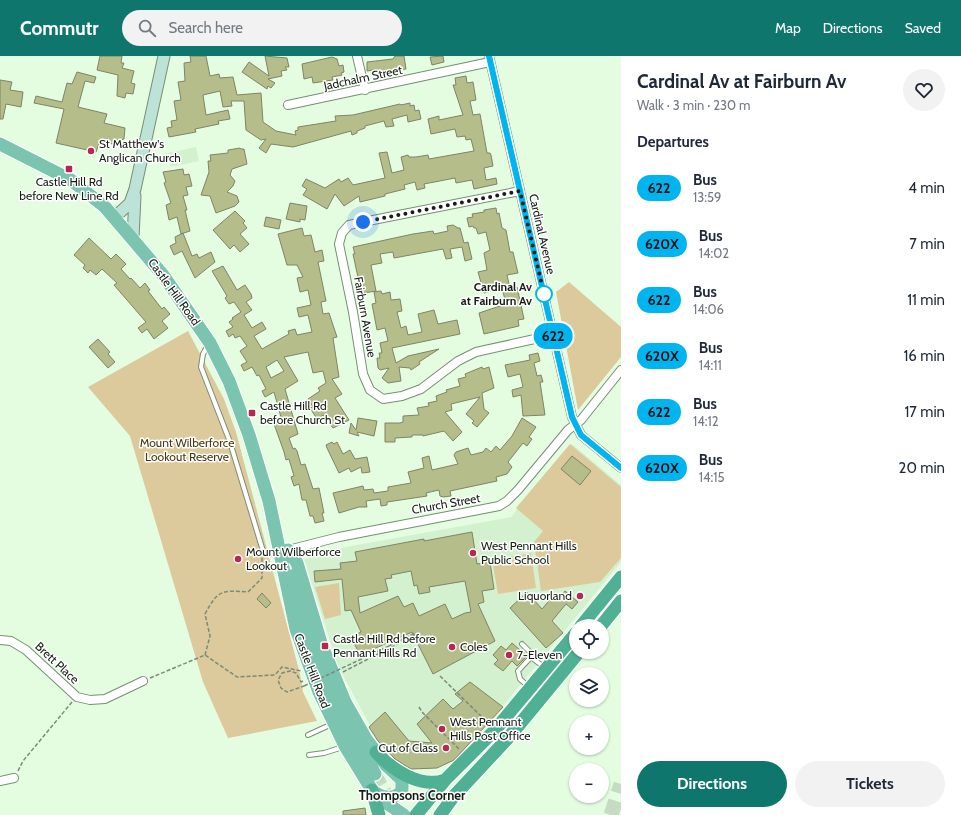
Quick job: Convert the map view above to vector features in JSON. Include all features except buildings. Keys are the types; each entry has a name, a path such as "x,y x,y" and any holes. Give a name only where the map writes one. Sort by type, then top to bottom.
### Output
{"highway":[{"path":"587,619 621,577"},
{"path":"607,619 621,601"},
{"path":"416,815 445,780 495,730 569,642"},
{"path":"440,815 454,796 508,737 573,659"},
{"path":"376,752 394,768 412,778 432,782 445,780"},
{"path":"372,790 379,815"},
{"path":"431,815 454,796"}],"main road":[{"path":"115,217 130,203 135,189 164,56"},
{"name":"Castle Hill Road","path":"0,144 71,180 92,196 115,217 163,275 210,343 236,397 269,501 313,651 335,702 375,774"},
{"path":"133,238 135,189"},
{"path":"284,551 299,568 327,661 354,718 386,765 401,778 403,787 399,794 391,797 383,797 372,790"},
{"name":"Castle Hill Road","path":"284,551 305,679 334,723 345,746 372,790 385,802 404,815"}],"street":[{"path":"357,56 364,90"},
{"name":"Jadchalm Street","path":"288,105 364,90 490,59"},
{"name":"Cardinal Avenue","path":"490,59 575,425 581,435 621,468"},
{"name":"Fairburn Avenue","path":"520,191 349,225 342,233 339,244 353,312 363,374 370,390 384,399 402,396 421,389 458,361 476,352 553,335"},
{"name":"Church Street","path":"284,551 339,536 499,506 507,501 566,432 581,420 621,370"},
{"name":"Brett Place","path":"0,640 11,641 26,650 77,697 90,700 105,699 143,681"},
{"path":"0,780 14,778"}],"lane":[{"path":"210,343 203,354 201,367 230,442 263,551 270,554 284,551"},
{"path":"522,644 530,652 531,657 546,670"},
{"path":"530,688 520,679 518,671 531,657"},
{"path":"308,735 334,723"},
{"path":"309,755 324,753 345,746"}],"path":[{"path":"205,655 210,636 205,614 214,596 229,590 248,592 262,578 260,564 263,551"},
{"path":"305,679 290,671 283,672 278,678 281,688 287,692 292,691 415,633 415,635 340,673"},
{"path":"205,655 237,677 275,675 282,667 305,679"},
{"path":"143,681 205,655"},
{"path":"440,676 490,725"},
{"path":"14,778 23,761 77,697"},
{"path":"419,707 428,718 460,749"}],"shaded area":[{"path":"196,147 199,161 171,167 168,153"},
{"path":"572,444 621,485 621,562 574,619 569,619 569,625 503,706 462,751 376,737 338,666 304,559 346,547 511,517"}],"green space":[{"path":"569,282 621,327 621,357 578,410 556,292"},
{"name":"Mount Wilberforce Lookout Reserve","path":"188,331 224,399 236,432 300,674 303,692 317,721 228,738 203,682 130,436 88,387"},
{"path":"570,444 621,487 621,558 600,582 541,591 534,542 543,531 516,508"},
{"path":"531,553 536,588 498,594 492,560"},
{"path":"339,583 341,615 325,619 315,587"}],"tunnel":[{"path":"375,774 393,805"},
{"path":"611,815 621,784"}],"bus line":[{"name":"622","path":"489,56 572,417 581,435 621,468"}],"place":[{"name":"St Matthew's Anglican Church","path":"91,151"},
{"name":"Castle Hill Rd before New Line Rd","path":"69,169"},
{"name":"Cardinal Av at Fairburn Av","path":"544,294"},
{"name":"Castle Hill Rd before Church St","path":"252,413"},
{"name":"West Pennant Hills Public School","path":"473,553"},
{"name":"Mount Wilberforce Lookout","path":"238,559"},
{"name":"Liquorland","path":"580,596"},
{"name":"Castle Hill Rd before Pennant Hills Rd","path":"325,646"},
{"name":"Coles","path":"452,647"},
{"name":"7-Eleven","path":"509,655"},
{"name":"West Pennant Hills Post Office","path":"442,729"},
{"name":"Cut of Class","path":"446,748"}],"district":[{"name":"Thompsons Corner","path":"412,795"}],"route":[{"path":"363,222 520,191 544,294"}]}
